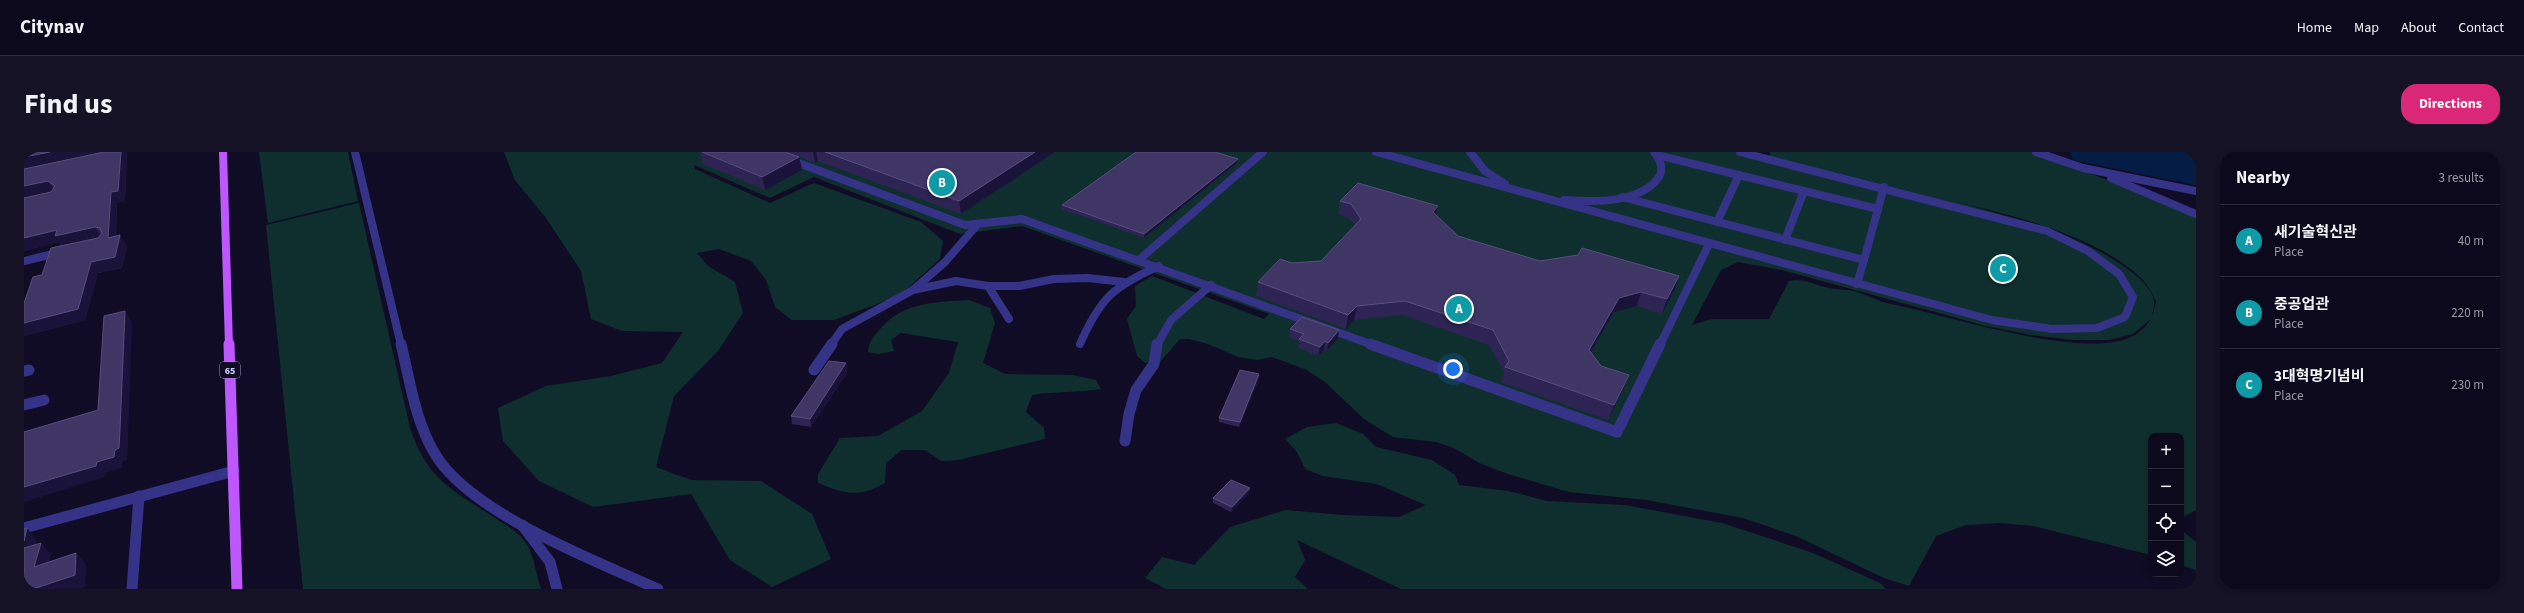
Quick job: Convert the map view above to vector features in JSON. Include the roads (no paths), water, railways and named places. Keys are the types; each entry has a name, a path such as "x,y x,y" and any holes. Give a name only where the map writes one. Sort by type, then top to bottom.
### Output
{"main road":[{"name":"65","path":"223,152 238,589"}],"street":[{"path":"355,152 421,426 431,448 446,469 468,488 521,524 658,589"},
{"path":"769,152 965,225 1022,218 1140,259 1617,432 1709,244"},
{"path":"1140,259 1263,152"},
{"path":"1376,152 1992,320 2052,329 2097,328 2125,317 2132,298 2119,274 2088,251 2047,231 1884,187 1740,152"},
{"path":"1470,152 1477,163 1492,176 1533,196 1578,201 1622,197 1637,193 1654,184 1661,171 1656,153"},
{"path":"2036,152 2083,168 2196,214"},
{"path":"2057,152 2063,161"},
{"path":"1656,153 1878,209"},
{"path":"2083,168 2196,191"},
{"path":"1717,222 1739,175"},
{"path":"1857,284 1884,187"},
{"path":"1785,240 1804,191"},
{"path":"1622,197 1864,260"},
{"path":"814,370 842,329 913,290 945,262 978,224"},
{"path":"24,261 67,251"},
{"path":"1080,344 1088,324 1109,295 1124,282 1159,266"},
{"path":"913,290 956,281 988,286 1019,286 1054,279 1088,278 1109,279 1124,282"},
{"path":"1125,441 1129,414 1136,390 1154,364 1157,342 1171,320 1211,285"},
{"path":"988,286 1009,319"},
{"path":"24,405 44,400"},
{"path":"24,528 234,471"},
{"path":"130,588 139,496"},
{"path":"521,524 550,562 557,589"}],"water":[{"path":"2070,152 2196,152 2196,185 2073,160"}],"place":[{"name":"중공업관","path":"942,183"},
{"name":"3대혁명기념비","path":"2003,269"},
{"name":"새기술혁신관","path":"1459,309"}]}
